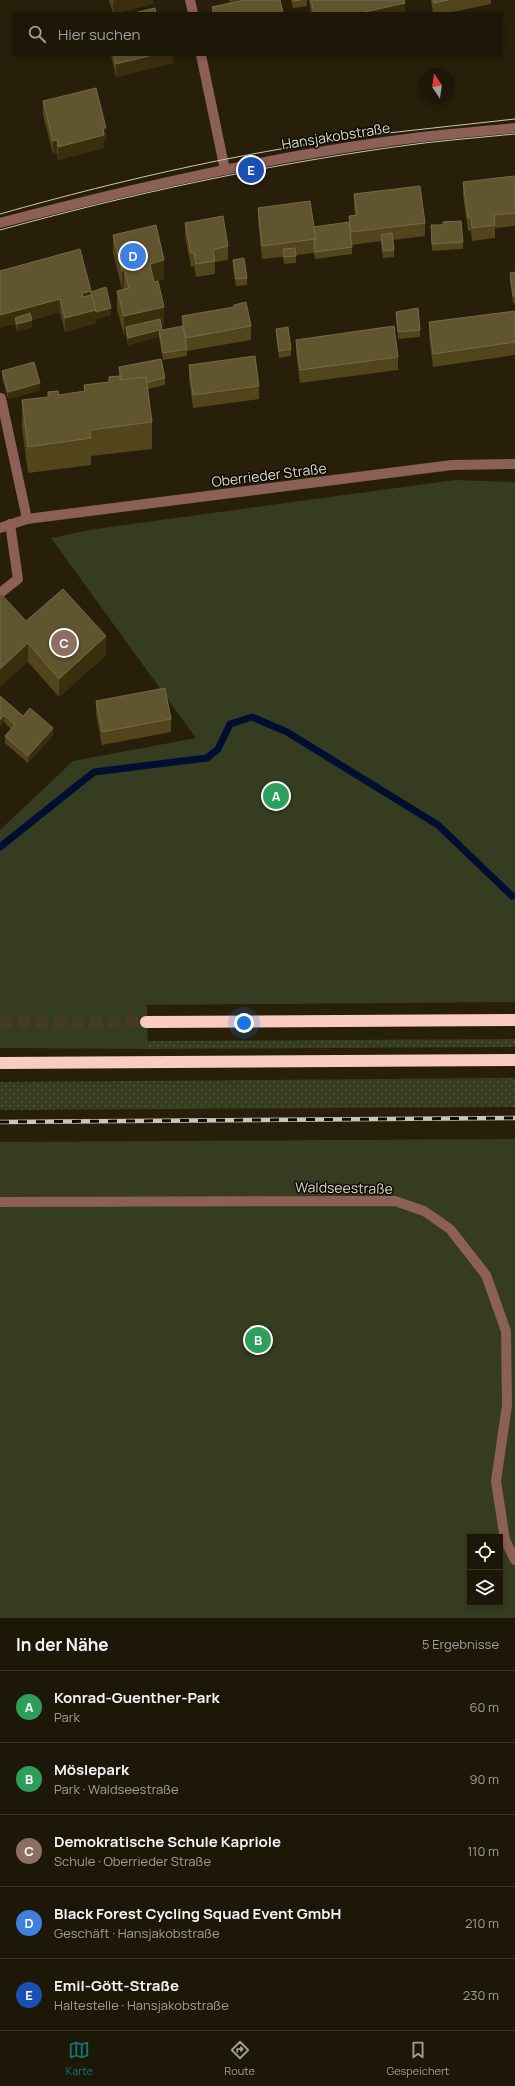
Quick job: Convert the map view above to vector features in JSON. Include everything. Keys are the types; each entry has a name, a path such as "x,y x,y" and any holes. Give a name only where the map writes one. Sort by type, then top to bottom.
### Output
{"highway":[{"path":"146,1022 515,1020"},
{"path":"0,1064 515,1060"}],"street":[{"path":"190,0 193,12"},
{"path":"201,56 225,170"},
{"name":"Hansjakobstraße","path":"0,223 62,206 225,170 393,140 515,128"},
{"path":"2,398 27,519"},
{"name":"Oberrieder Straße","path":"5,526 27,519 452,465 515,464"},
{"path":"0,593 18,579 5,526"},
{"name":"Waldseestraße","path":"0,1202 395,1201 424,1211 450,1229 486,1275 506,1331 506,1405 496,1481 505,1540 515,1560"}],"green space":[{"path":"455,480 515,482 515,1002 147,1005 148,1049 0,1048 0,830 73,761 196,738 51,538 95,529"},
{"path":"515,1039 515,1047 148,1049 148,1041"},
{"path":"515,1078 515,1107 0,1110 0,1082"},
{"path":"515,1139 515,1618 0,1618 0,1142"}],"building":[{"path":"244,0 280,0 283,12 214,12 212,7"},
{"path":"311,0 404,0 405,3 364,12 314,12"},
{"path":"433,0 448,0 434,3"},
{"path":"155,8 156,12 138,12"},
{"path":"114,56 149,56 116,64"},
{"path":"96,88 106,128 103,128 104,135 58,147 57,140 53,141 43,101"},
{"path":"514,176 515,213 494,215 495,225 472,228 471,218 468,218 463,182"},
{"path":"420,186 425,223 351,232 349,216 357,215 354,194"},
{"path":"310,201 316,239 262,246 258,208"},
{"path":"223,216 228,246 213,250 215,261 196,264 194,253 191,253 185,223"},
{"path":"461,221 463,242 432,244 431,225 443,225 443,222"},
{"path":"349,222 352,247 315,252 314,240 316,239 314,227"},
{"path":"156,225 164,260 150,264 154,282 158,281 164,307 124,316 117,291 129,288 124,270 122,271 113,235"},
{"path":"392,233 394,250 383,251 381,235"},
{"path":"295,248 296,256 284,257 283,249"},
{"path":"80,249 91,291 82,293 83,297 92,295 96,310 65,318 60,299 0,315 0,271"},
{"path":"244,258 247,278 236,279 233,260"},
{"path":"515,272 515,296 513,296 510,273"},
{"path":"106,287 111,308 96,312 91,292"},
{"path":"246,302 251,326 186,338 182,316 234,307 234,305"},
{"path":"418,308 420,330 398,332 396,312"},
{"path":"515,311 515,342 433,354 429,322"},
{"path":"30,313 32,320 17,324 15,318"},
{"path":"160,319 162,330 183,326 187,349 163,353 159,330 128,338 126,327"},
{"path":"394,326 398,357 300,370 296,340"},
{"path":"288,327 291,349 279,351 276,329"},
{"path":"255,356 259,386 193,395 189,365"},
{"path":"161,359 165,378 147,382 146,377 121,380 119,367"},
{"path":"34,362 40,383 8,392 2,371"},
{"path":"119,376 120,380 146,377 152,422 90,430 91,438 28,447 22,400 48,397 48,392 58,391 59,395 85,391 84,385 109,382 109,377"},
{"path":"63,589 106,636 59,679 28,643 0,669 0,595 1,594 26,621"},
{"path":"165,688 171,719 102,732 96,701"},
{"path":"0,696 23,716 30,708 53,728 28,756 5,736 15,725 4,715 0,720"}],"waterway":[{"path":"0,847 94,772 207,758 218,749 230,724 252,717 287,732 438,825 512,896"}],"tunnel":[{"path":"0,1023 146,1022"}],"tram line":[{"path":"0,214 96,188 241,156 290,147 388,133 515,119"},
{"path":"0,230 147,193 245,172 394,147 515,134"}],"railway":[{"path":"0,1122 515,1118"}],"place":[{"name":"Emil-Gött-Straße","path":"251,170"},
{"name":"Black Forest Cycling Squad Event GmbH","path":"133,256"},
{"name":"Demokratische Schule Kapriole","path":"64,643"},
{"name":"Konrad-Guenther-Park","path":"276,796"},
{"name":"Möslepark","path":"258,1340"}]}
